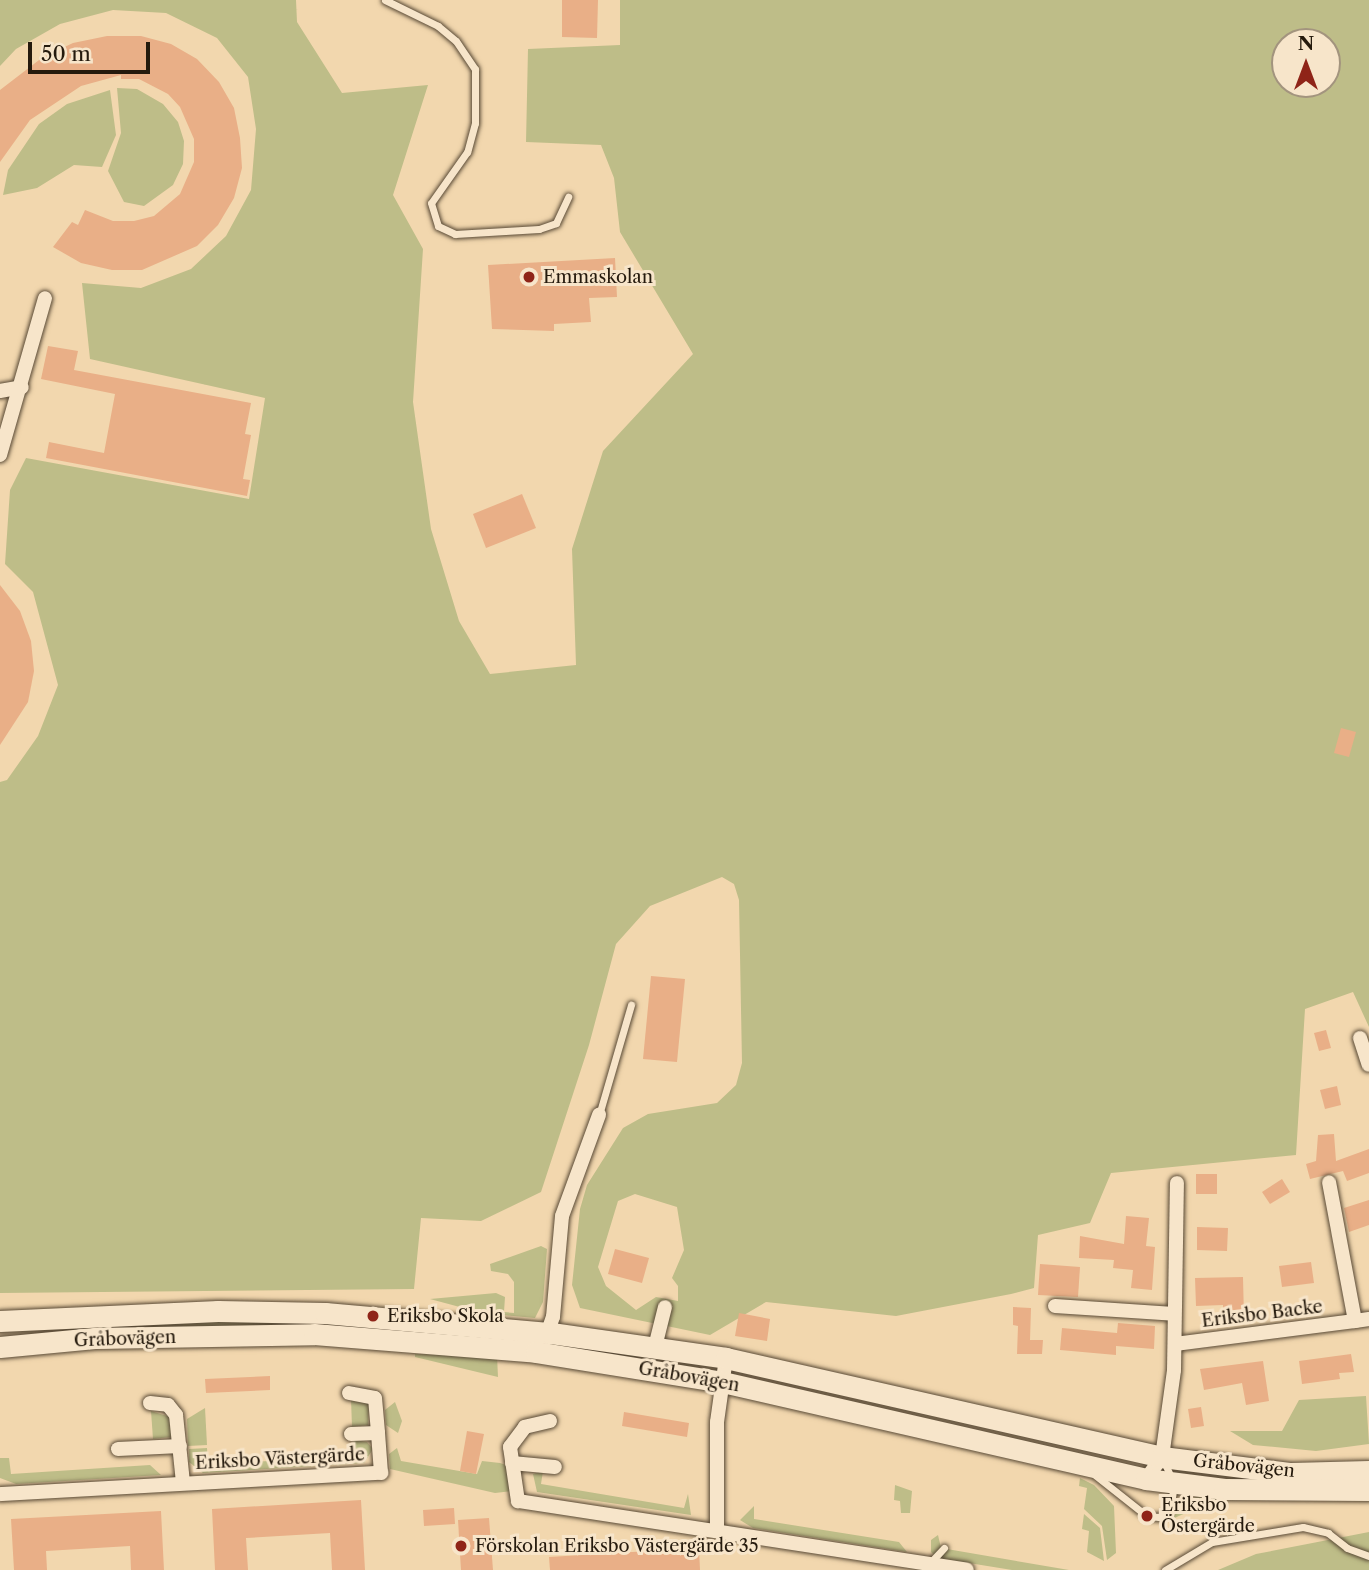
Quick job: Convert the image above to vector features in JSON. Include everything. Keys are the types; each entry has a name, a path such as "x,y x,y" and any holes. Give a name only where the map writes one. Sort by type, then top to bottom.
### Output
{"main road":[{"name":"Gråbovägen","path":"0,1321 181,1312 324,1313 551,1333 726,1358 1162,1457 1291,1473 1369,1471"},
{"name":"Gråbovägen","path":"0,1347 95,1338 314,1334 536,1352 723,1382 1086,1468 1174,1484 1279,1492 1369,1490"}],"street":[{"path":"0,455 22,387 45,298"},
{"path":"0,391 22,387"},
{"path":"1360,1038 1369,1065"},
{"path":"536,1352 551,1333 562,1216 599,1115"},
{"name":"Eriksbo Backe","path":"1175,1344 1362,1320 1329,1182"},
{"name":"Eriksbo Backe","path":"1146,1479 1162,1457 1175,1344 1177,1184"},
{"name":"Eriksbo Backe","path":"1055,1306 1174,1314"},
{"path":"655,1347 665,1307"},
{"path":"716,1530 717,1422 726,1358"},
{"name":"Eriksbo Västergärde","path":"0,1494 381,1473 375,1398 349,1393"},
{"name":"Eriksbo Västergärde","path":"150,1403 168,1405 176,1415 183,1483"},
{"path":"550,1421 525,1427 510,1447 518,1501 967,1570"},
{"name":"Eriksbo Västergärde","path":"351,1434 378,1433"},
{"name":"Eriksbo Västergärde","path":"118,1449 180,1446"},
{"path":"512,1463 555,1467"}],"lane":[{"path":"385,0 438,26 456,41 475,69 475,123 467,152 432,203 438,226 455,234 539,229 556,223 568,197"},
{"path":"599,1115 619,1058 631,1006"},
{"path":"1086,1468 1152,1517 1170,1510 1174,1484 1162,1457"},
{"path":"1165,1570 1212,1542 1303,1527 1328,1533 1348,1548 1369,1556"},
{"path":"928,1564 944,1548"}],"shaded area":[{"path":"0,0 296,0 297,22 342,93 428,85 393,195 423,249 413,402 431,529 459,621 490,674 576,665 572,549 603,451 693,354 620,232 614,178 601,145 526,142 528,49 620,45 620,0 1369,0 1369,1027 1353,992 1305,1009 1296,1155 1111,1173 1090,1223 1038,1235 1034,1288 1011,1294 896,1316 766,1302 710,1335 580,1308 572,1285 580,1209 587,1185 623,1128 648,1114 717,1103 736,1085 742,1063 739,900 734,884 722,877 650,906 616,944 589,1045 541,1192 481,1221 421,1218 414,1289 0,1293 0,782 7,780 38,736 58,685 33,592 5,564 10,490 26,458 249,499 265,398 90,359 82,283 141,288 191,269 226,236 251,190 256,129 248,77 217,38 166,13 113,10 60,24 16,49 0,66","holes":["635,1194 677,1207 684,1250 672,1278 678,1286 678,1301 656,1297 636,1310 606,1286 598,1267 618,1201"]},
{"path":"117,88 137,89 163,104 178,122 184,141 183,164 173,185 144,206 124,202 108,171 121,133"},
{"path":"110,90 116,135 102,167 74,165 37,188 3,195 8,170 39,124 67,104"},
{"path":"541,1246 547,1249 543,1302 535,1318 482,1313 430,1299 496,1293 505,1297 504,1312 514,1313 514,1282 508,1274 491,1271 490,1264"},
{"path":"321,1320 395,1329 107,1329 107,1322"},
{"path":"415,1354 497,1356 498,1377 415,1357"},
{"path":"1366,1396 1369,1444 1316,1451 1253,1445 1230,1431 1282,1431 1299,1400"},
{"path":"351,1399 369,1404 368,1425 352,1427"},
{"path":"395,1402 402,1421 398,1433 386,1425 385,1410"},
{"path":"205,1408 207,1445 188,1446 187,1419"},
{"path":"151,1411 170,1417 171,1437 153,1439"},
{"path":"354,1440 367,1442 373,1449 364,1463 203,1473 189,1462 189,1449 207,1448 208,1464 354,1457"},
{"path":"397,1448 401,1461 477,1474 482,1461 506,1465 512,1491 495,1493 390,1469 389,1454"},
{"path":"0,1458 9,1458 11,1474 150,1465 161,1475 16,1484 0,1478"},
{"path":"543,1471 541,1484 684,1508 688,1494 691,1515 537,1492 533,1474"},
{"path":"1080,1478 1094,1485 1114,1506 1116,1553 1107,1560 1102,1526 1084,1509 1087,1488 1079,1486"},
{"path":"895,1485 912,1491 910,1513 901,1513 900,1501 894,1500"},
{"path":"1200,1496 1218,1499 1172,1519 1185,1500"},
{"path":"754,1506 754,1519 899,1542 907,1552 753,1528 740,1520"},
{"path":"1084,1514 1100,1528 1104,1561 1087,1552 1089,1531 1082,1529"},
{"path":"1369,1532 1369,1570 1218,1570 1256,1554"},
{"path":"938,1535 941,1548 1069,1570 1012,1570 938,1558 931,1552 931,1540"}],"building":[{"path":"562,0 598,0 597,38 562,37"},
{"path":"107,36 141,36 171,44 197,59 219,82 234,108 240,138 242,168 234,198 218,225 197,246 142,270 112,270 81,263 53,247 72,222 78,225 85,210 113,221 134,221 154,216 180,194 194,162 194,139 180,107 168,94 139,79 121,79 121,75 81,86 30,120 0,162 0,90 43,57 73,43"},
{"path":"615,258 617,297 589,298 591,322 554,324 554,331 492,329 488,265"},
{"path":"48,346 78,351 74,370 251,403 245,434 251,435 243,479 250,480 247,496 46,458 49,442 104,453 115,394 41,379"},
{"path":"522,494 536,528 486,548 473,514"},
{"path":"0,585 20,611 31,641 34,671 28,702 0,745"},
{"path":"1341,728 1356,732 1349,757 1334,753"},
{"path":"651,976 685,979 677,1062 643,1059"},
{"path":"1326,1030 1331,1048 1319,1051 1314,1033"},
{"path":"1337,1086 1341,1105 1325,1109 1320,1090"},
{"path":"1334,1134 1336,1161 1369,1149 1369,1173 1347,1181 1343,1171 1310,1179 1306,1164 1316,1161 1318,1135"},
{"path":"1196,1174 1217,1174 1217,1194 1196,1194"},
{"path":"1282,1179 1290,1192 1270,1204 1262,1192"},
{"path":"1369,1200 1369,1225 1349,1232 1344,1208"},
{"path":"1126,1216 1149,1218 1146,1246 1155,1247 1152,1290 1131,1288 1133,1270 1113,1268 1114,1260 1079,1258 1080,1236 1124,1244"},
{"path":"1197,1227 1228,1228 1227,1251 1197,1250"},
{"path":"615,1249 649,1258 642,1283 608,1274"},
{"path":"1311,1262 1314,1283 1282,1287 1279,1266"},
{"path":"1040,1264 1080,1267 1078,1297 1038,1295"},
{"path":"1243,1277 1244,1318 1223,1319 1223,1305 1196,1306 1195,1278"},
{"path":"1013,1307 1031,1308 1030,1340 1043,1340 1042,1354 1017,1354 1018,1326 1013,1325"},
{"path":"739,1313 770,1319 767,1341 735,1336"},
{"path":"1118,1323 1155,1326 1154,1349 1116,1346 1116,1355 1060,1350 1062,1328 1117,1333"},
{"path":"1351,1354 1354,1372 1339,1373 1340,1379 1302,1384 1299,1361"},
{"path":"1263,1361 1269,1401 1246,1405 1242,1383 1204,1390 1200,1369"},
{"path":"270,1376 270,1390 206,1393 205,1379"},
{"path":"1201,1407 1204,1426 1191,1428 1188,1409"},
{"path":"624,1412 689,1423 687,1437 622,1426"},
{"path":"467,1431 484,1434 476,1474 460,1471"},
{"path":"361,1500 365,1570 332,1570 330,1533 246,1538 248,1570 215,1570 212,1509"},
{"path":"454,1508 455,1524 424,1526 423,1510"},
{"path":"161,1511 164,1570 131,1570 130,1546 46,1551 47,1570 14,1570 11,1519"},
{"path":"489,1518 493,1570 461,1570 458,1520"},
{"path":"699,1548 700,1570 550,1570 549,1557"}],"place":[{"name":"Emmaskolan","path":"529,277"},
{"name":"Eriksbo Skola","path":"373,1316"},
{"name":"Eriksbo Östergärde","path":"1147,1516"},
{"name":"Förskolan Eriksbo Västergärde 35","path":"461,1546"}]}
